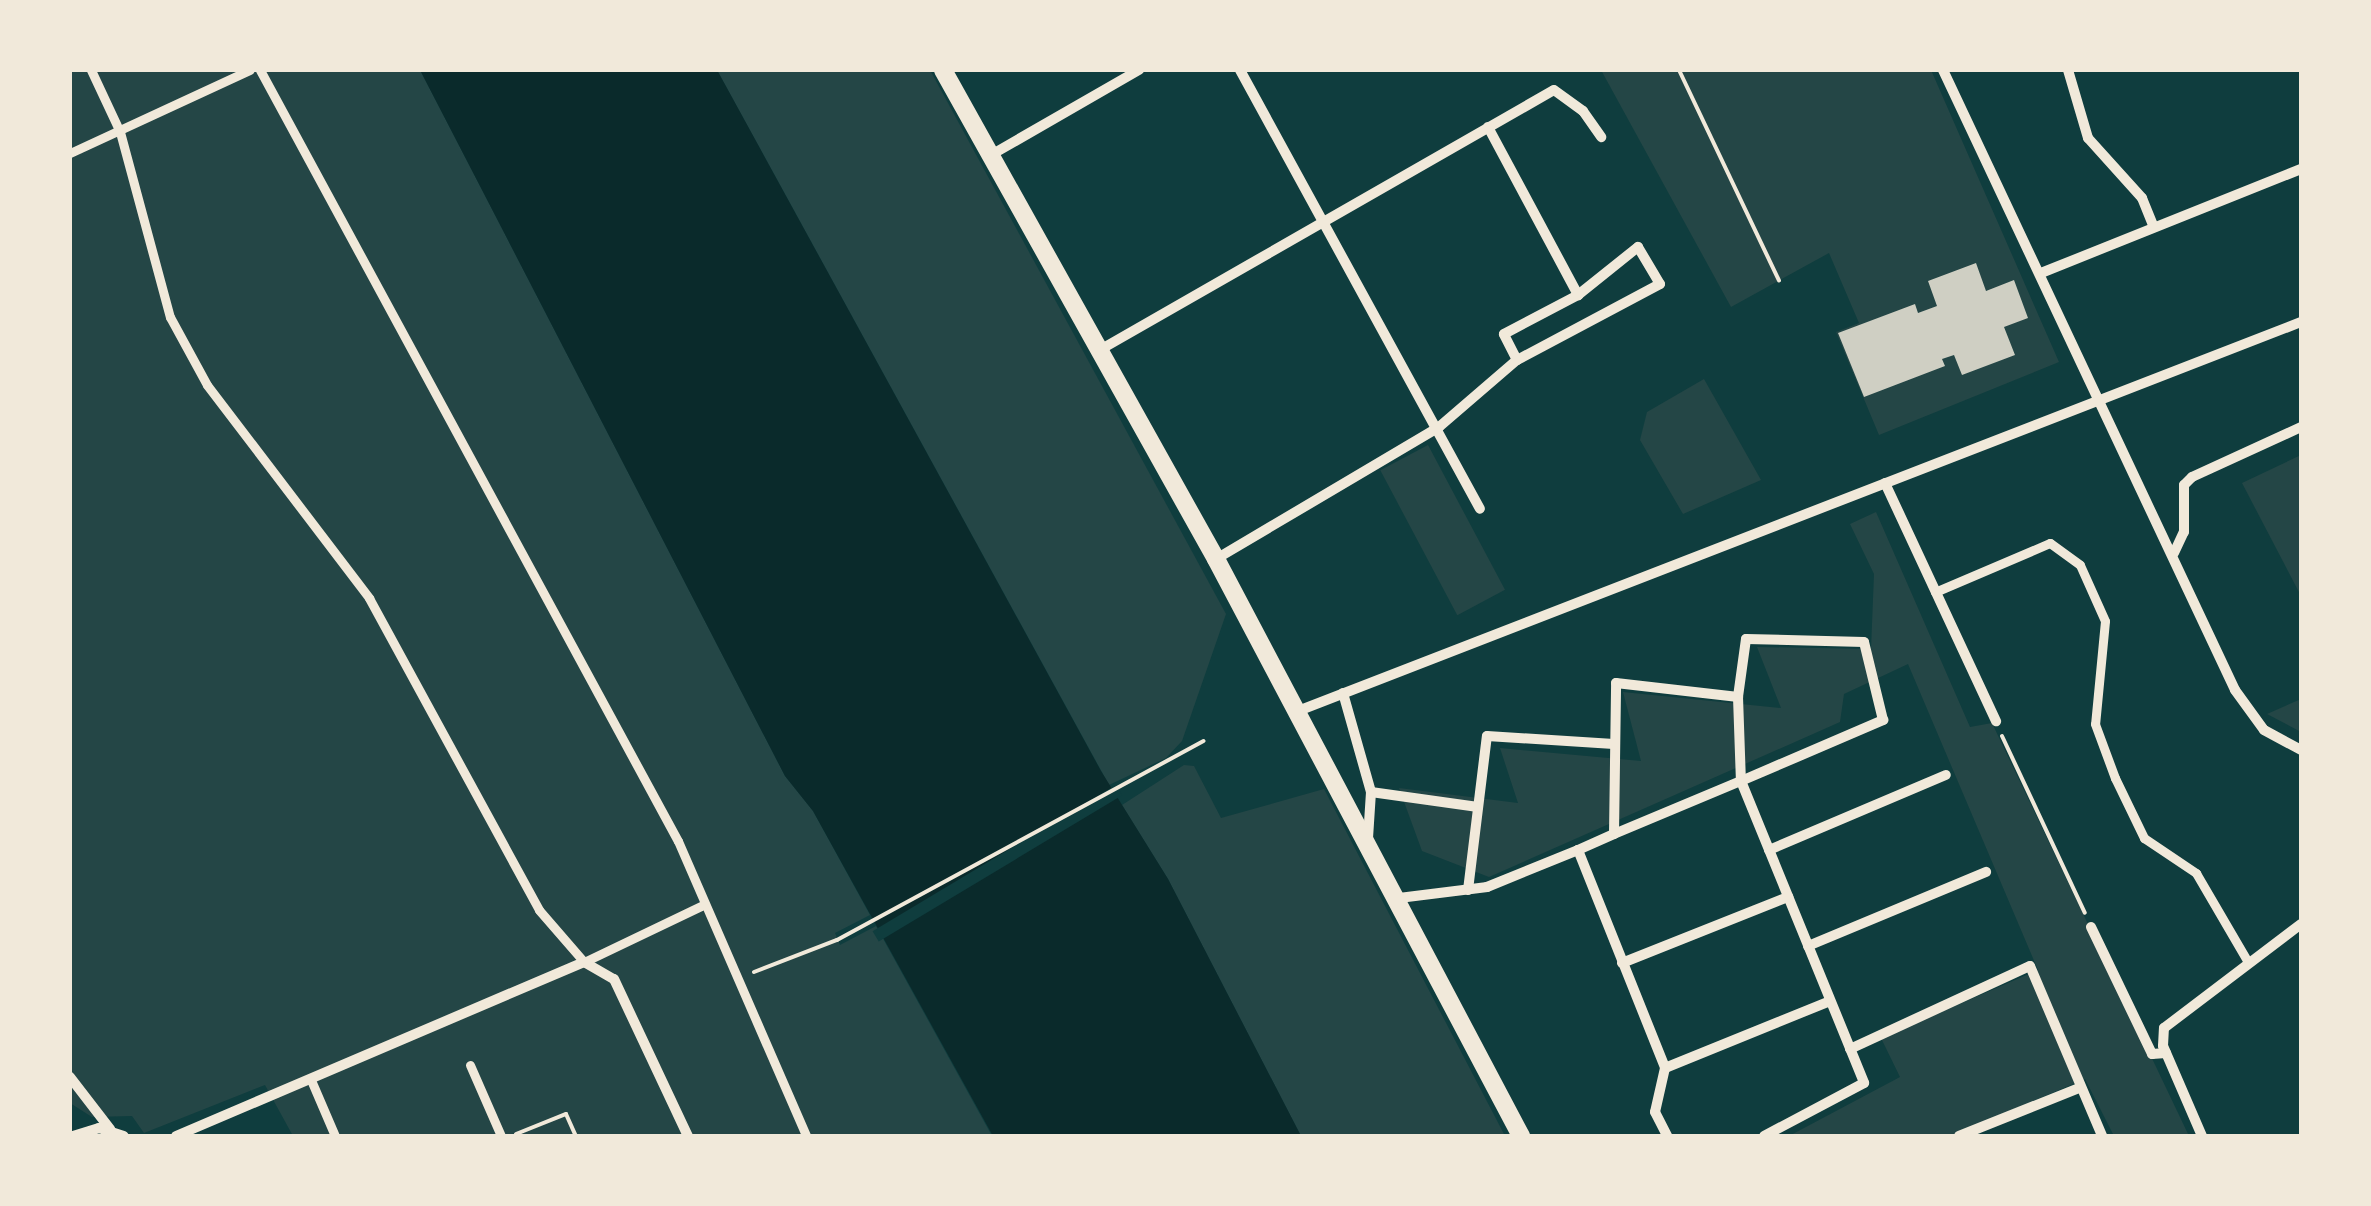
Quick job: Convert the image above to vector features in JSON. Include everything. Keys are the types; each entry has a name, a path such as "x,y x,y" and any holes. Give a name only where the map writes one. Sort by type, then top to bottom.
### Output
{"street":[{"path":"91,70 120,132 170,317 207,385 368,598 538,910 584,962 597,966 614,980 688,1136"},
{"path":"70,153 250,70"},
{"path":"260,70 686,862 701,906 806,1136"},
{"path":"943,70 1216,559 1400,898 1522,1136"},
{"path":"990,155 1139,70"},
{"path":"1240,70 1439,427 1480,509"},
{"path":"1943,70 2241,701 2264,730 2301,750"},
{"path":"2068,70 2088,138 2142,198 2154,227"},
{"path":"1098,351 1554,90 1584,110 1602,137"},
{"path":"1488,127 1578,295"},
{"path":"2041,273 2301,168"},
{"path":"1216,559 1439,427 1517,360 1660,284 1638,247 1578,295 1504,334 1517,360"},
{"path":"1298,711 2301,322"},
{"path":"2174,554 2184,532 2182,495 2192,477 2301,427"},
{"path":"1885,483 1996,722"},
{"path":"1935,592 2050,543 2080,565 2106,621 2094,724 2106,756 2144,838 2196,873 2248,962"},
{"path":"1400,898 1468,890 1578,850 1614,834 1741,780 1883,720 1864,642 1746,639 1738,697 1741,780 1864,1082 1764,1136"},
{"path":"1614,834 1616,683 1738,697"},
{"path":"1343,692 1372,792 1368,840"},
{"path":"1468,890 1487,736 1614,744"},
{"path":"1769,850 1946,775"},
{"path":"1372,792 1478,807"},
{"path":"1578,850 1665,1068 1655,1112 1667,1136"},
{"path":"1808,946 1986,872"},
{"path":"1622,964 1788,897"},
{"path":"176,1136 584,962 701,906"},
{"path":"2202,1136 2166,1053 2163,1036 2171,1018 2301,924"},
{"path":"2091,927 2152,1054 2166,1053"},
{"path":"1850,1049 2030,966 2102,1136"},
{"path":"1665,1068 1830,1000"},
{"path":"470,1065 501,1136"},
{"path":"70,1076 110,1129 124,1136"},
{"path":"312,1080 334,1136"},
{"path":"1959,1136 1988,1131 2079,1088"},
{"path":"73,1136 110,1129"}],"path":[{"path":"1679,70 1778,280"},
{"path":"1996,722 2091,927"},
{"path":"735,979 837,940 1188,754 1204,741"},
{"path":"511,1136 566,1114 576,1136"}],"shaded area":[{"path":"70,70 420,70 785,776 813,811 870,915 835,933 840,945 876,926 992,1136 293,1136 265,1085 144,1133 132,1116 92,1117 70,1103"},
{"path":"420,70 717,70 1101,771 1168,879 1301,1136 993,1136 813,811 785,776"},
{"path":"717,70 930,70 1226,614 1182,741 1166,758 1109,785"},
{"path":"1601,70 1931,70 2059,362 1879,435 1836,332 1859,323 1829,253 1731,307"},
{"path":"1704,379 1761,480 1683,514 1640,440 1647,412"},
{"path":"1428,445 1505,590 1457,615 1380,470"},
{"path":"2301,455 2301,596 2242,483"},
{"path":"1876,512 1970,727 1992,723 2189,1136 2114,1136 2085,1079 1950,1136 1789,1136 1900,1077 1881,1038 2038,970 1908,664 1844,694 1840,722 1489,877 1422,851 1399,788 1518,803 1500,748 1641,761 1623,692 1781,708 1757,647 1871,649 1874,574 1850,524"},
{"path":"2301,699 2301,732 2267,714"},
{"path":"1184,765 1194,766 1221,818 1324,789 1505,1136 1301,1136 1168,879 1122,805"}],"pier":[{"path":"1116,785 1122,795 879,942 873,931"}],"building":[{"path":"1976,263 1986,291 2014,280 2028,318 2004,327 2015,355 1962,375 1954,355 1942,359 1945,366 1864,397 1838,333 1915,304 1918,313 1937,306 1928,281"}]}
